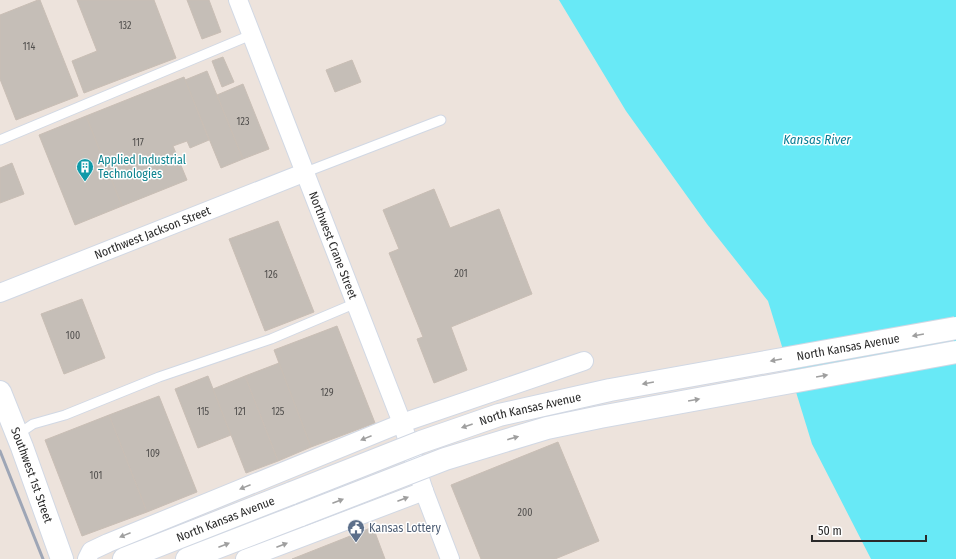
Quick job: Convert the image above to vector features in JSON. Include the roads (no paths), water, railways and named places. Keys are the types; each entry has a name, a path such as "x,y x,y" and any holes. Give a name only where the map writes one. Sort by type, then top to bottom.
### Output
{"main road":[{"name":"North Kansas Avenue","path":"124,559 421,442 499,415 610,390 956,328"},
{"name":"North Kansas Avenue","path":"187,559 445,459 547,428 956,352"},
{"name":"Southwest 1st Street","path":"0,392 62,559"}],"street":[{"name":"Northwest Crane Street","path":"238,0 306,172 402,423 424,491 450,559"},
{"name":"Northwest Jackson Street","path":"0,293 306,172"},
{"name":"North Kansas Avenue","path":"87,559 91,551 108,542 402,423 584,361"},
{"path":"245,559 424,491"}],"lane":[{"path":"0,140 252,35"},
{"path":"306,172 441,120"},
{"path":"17,435 33,424 65,415 159,377 271,339 356,303"}],"water":[{"name":"Kansas River","path":"559,0 956,0 956,559 871,559 812,444 768,301 707,224 626,111"}],"railway":[{"path":"0,451 43,559"}],"place":[{"name":"Applied Industrial Technologies","path":"85,182"},
{"name":"Kansas Lottery","path":"356,543"}]}
